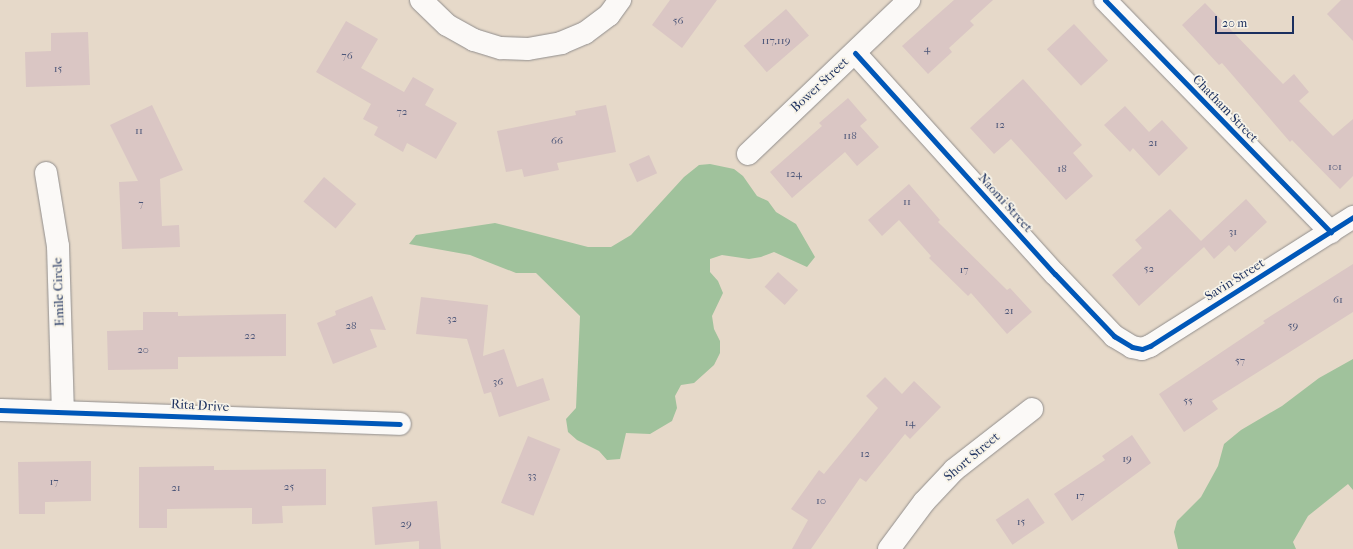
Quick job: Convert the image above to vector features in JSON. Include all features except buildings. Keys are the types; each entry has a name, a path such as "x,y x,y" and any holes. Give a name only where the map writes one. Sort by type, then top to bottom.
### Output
{"street":[{"path":"421,0 447,25 474,40 501,48 528,49 561,43 585,33 609,15 620,0"},
{"name":"Bower Street","path":"748,154 909,0"},
{"name":"Chatham Street","path":"1105,0 1330,232"},
{"name":"Naomi Street","path":"855,53 1055,274 1114,336 1132,347 1142,349 1150,346"},
{"name":"Emile Circle","path":"46,173 58,246 63,411"},
{"name":"Savin Street","path":"1150,346 1353,217"},
{"name":"Short Street","path":"889,549 924,502 954,470 1032,409"},
{"name":"Rita Drive","path":"0,410 63,411 400,424"}],"green space":[{"path":"710,164 734,169 743,176 757,196 768,201 776,212 796,224 815,257 807,267 774,252 761,257 749,259 722,255 710,259 710,272 718,281 723,293 712,316 714,329 720,341 720,353 714,365 694,383 681,385 675,396 677,408 672,421 650,434 626,433 620,459 607,460 599,451 577,440 568,432 566,419 576,408 580,316 536,273 516,273 470,255 409,244 416,235 495,223 588,247 611,247 631,235 684,177 699,165"},
{"path":"1353,359 1353,490 1348,484 1308,516 1293,542 1296,549 1178,549 1174,532 1177,521 1201,497 1218,466 1224,444 1241,430 1282,406 1319,378"}],"cycle path":[{"path":"1105,0 1331,232"},
{"path":"855,53 1055,274 1114,336 1132,347 1142,349 1150,346 1353,217"},
{"path":"0,410 400,424"}]}
